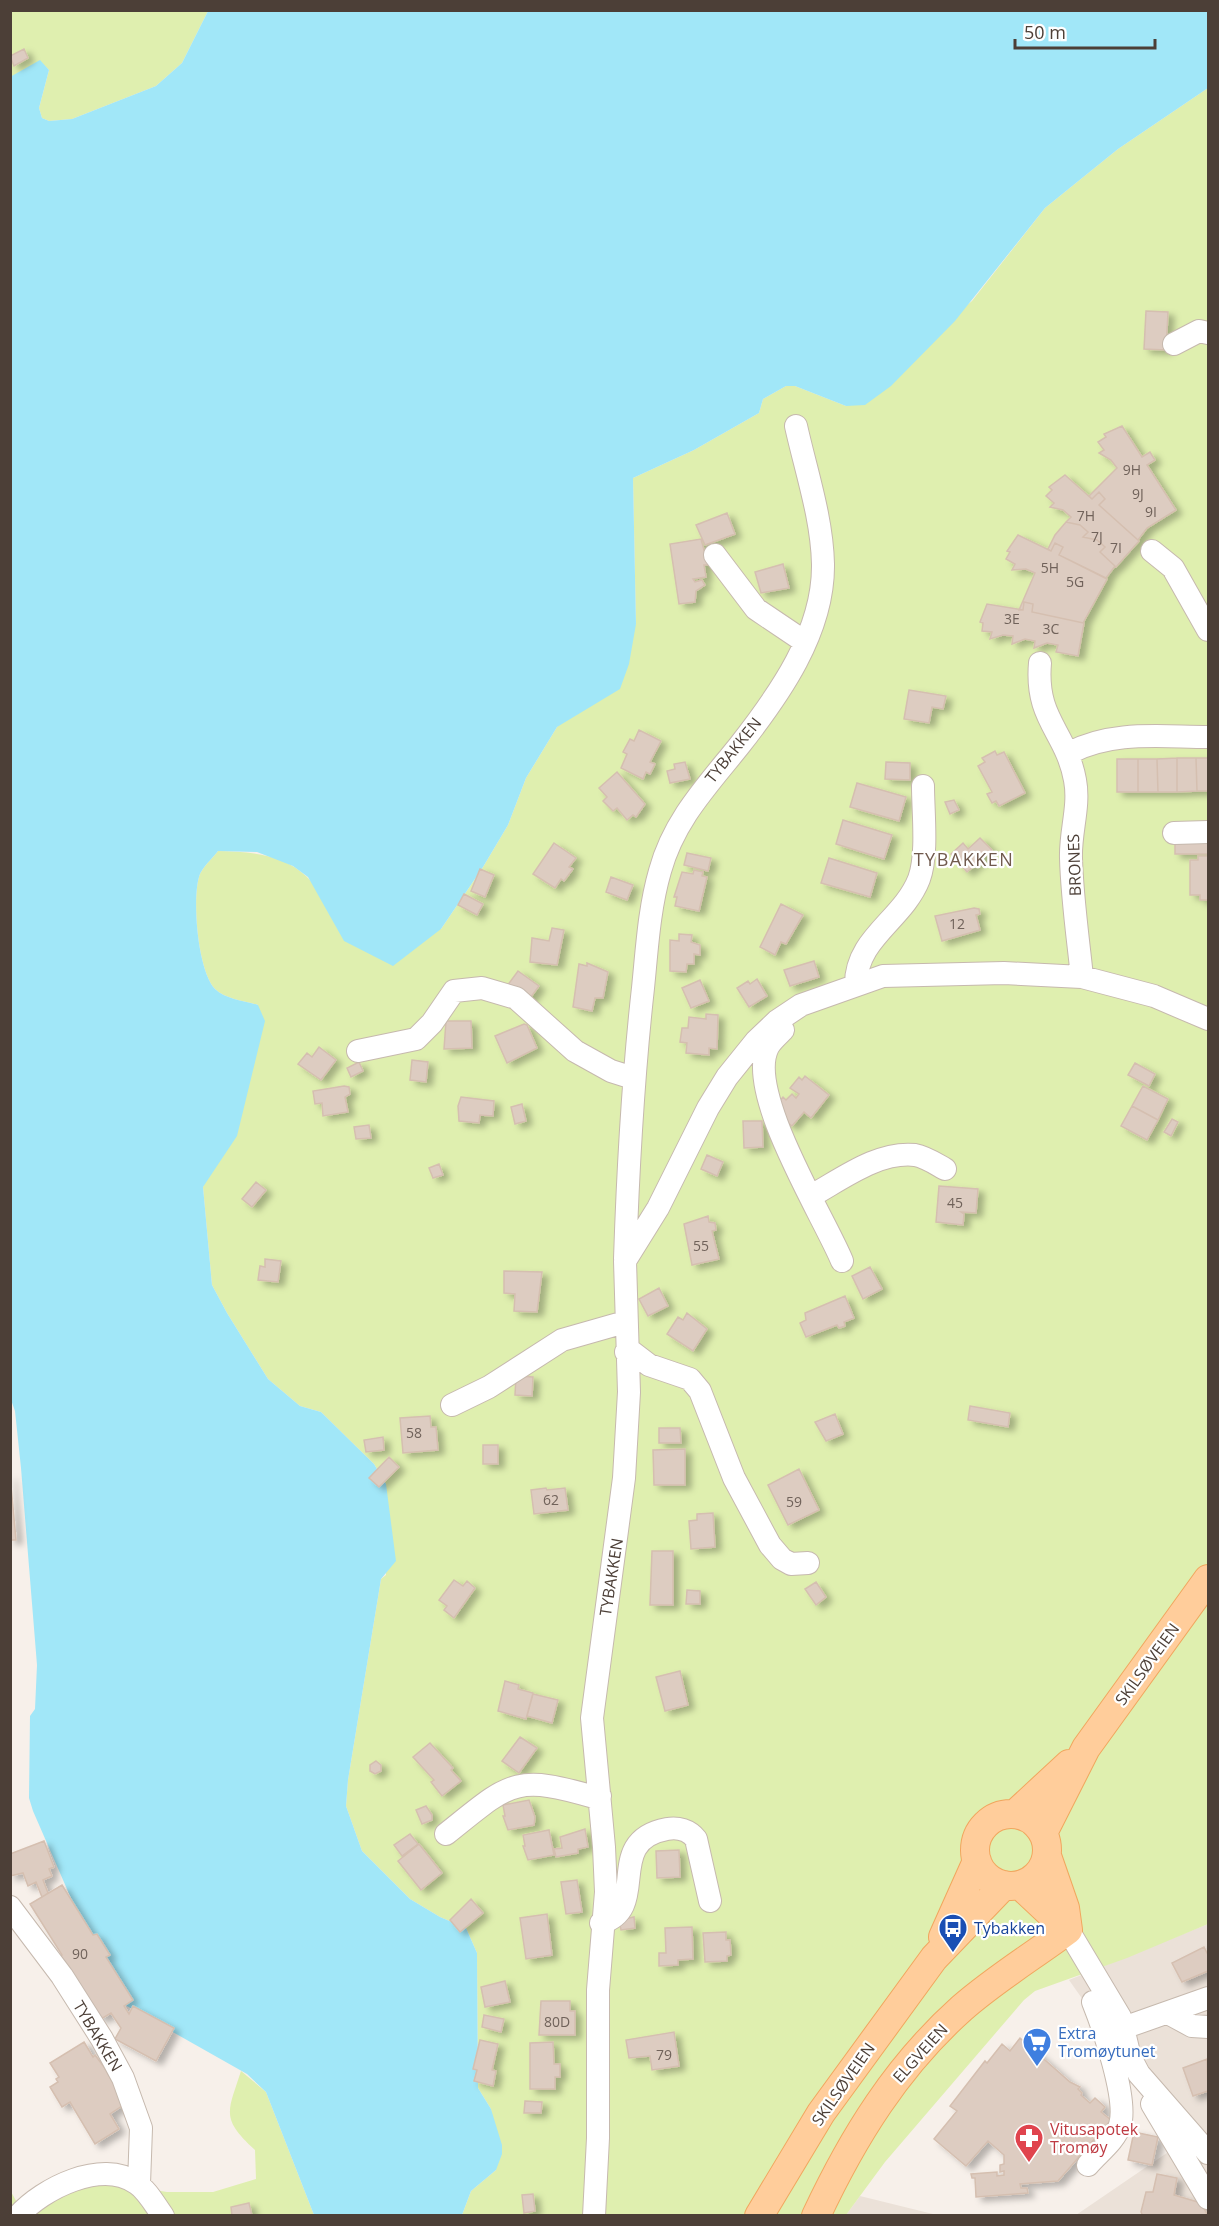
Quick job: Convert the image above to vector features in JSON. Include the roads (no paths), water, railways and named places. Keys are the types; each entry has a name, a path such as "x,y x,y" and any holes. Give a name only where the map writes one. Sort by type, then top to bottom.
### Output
{"main road":[{"name":"SKILSØVEIEN","path":"1015,1814 1086,1748 1209,1579"},
{"name":"SKILSØVEIEN","path":"1045,1845 1086,1748"},
{"path":"1015,1814 1032,1820 1045,1845 1065,1908 1068,1930 1012,1885 987,1877 977,1861 975,1847 981,1829 995,1818 1015,1814"},
{"path":"1012,1885 1036,1876 1045,1845"},
{"name":"SKILSØVEIEN","path":"934,1958 977,1861"},
{"name":"SKILSØVEIEN","path":"759,2216 821,2113 934,1958 1012,1885"},
{"name":"ELGVEIEN","path":"816,2216 843,2159 892,2083 923,2046 963,2008 1068,1930"}],"street":[{"path":"1174,344 1199,331 1209,333"},
{"name":"TYBAKKEN","path":"594,2216 601,1923 606,1892 592,1718 624,1478 628,1392 625,1261 633,1078 651,917 660,870 673,832 708,780 738,746 783,687 805,642 819,599 823,565 820,533 796,426"},
{"path":"1152,551 1173,568 1199,609 1209,630"},
{"path":"715,555 756,609 805,642"},
{"name":"BRONES","path":"1040,663 1038,683 1041,700 1047,717 1069,753 1077,793 1071,836 1071,859 1082,977"},
{"path":"1069,753 1085,744 1121,736 1209,737"},
{"path":"856,984 856,968 865,946 909,897 920,877 923,845 923,786"},
{"path":"1174,832 1209,832"},
{"path":"625,1261 658,1208 708,1108 727,1077 756,1041 777,1021 801,1005 883,976 1004,973 1082,977 1154,996 1209,1019"},
{"path":"358,1051 416,1038 432,1023 453,991 482,988 516,998 575,1051 611,1071 633,1078"},
{"path":"777,1021 783,1029 767,1048 765,1066 769,1100 791,1163 811,1196 842,1261"},
{"path":"811,1196 863,1167 895,1156 924,1158 945,1169"},
{"path":"452,1405 489,1387 562,1340 625,1322"},
{"path":"626,1352 632,1352 649,1365 690,1379 700,1390 734,1478 770,1545 782,1559 791,1564 808,1563"},
{"path":"446,1834 495,1795 513,1786 546,1784 600,1796"},
{"path":"601,1923 618,1915 625,1904 632,1855 637,1843 655,1831 673,1828 691,1832 696,1839 710,1901"},
{"name":"TYBAKKEN","path":"10,1906 62,1976 102,2039 123,2078 141,2128 138,2184"},
{"path":"1068,1930 1115,2009 1123,2028 1130,2057 1158,2116 1209,2198"},
{"path":"1123,2028 1209,1998"},
{"path":"1088,2165 1113,2137 1121,2124 1120,2101 1108,2040 1093,2002"},
{"path":"1168,2013 1192,2026 1209,2027"},
{"path":"1139,2074 1209,2153"},
{"path":"18,2216 64,2183 84,2176 108,2175 138,2184 163,2216"}],"water":[{"path":"208,11 1208,11 1208,88 1118,149 1045,208 955,321 891,386 865,405 846,406 795,386 786,386 763,399 759,413 694,450 633,478 636,624 629,664 620,689 557,727 526,778 508,825 441,929 393,966 344,941 308,877 293,866 257,852 218,851 200,874 196,902 198,935 209,980 215,989 224,995 258,1005 265,1021 237,1136 203,1187 212,1285 268,1379 300,1406 321,1412 374,1464 386,1484 396,1561 381,1579 348,1780 346,1806 362,1851 410,1899 440,1917 466,1928 477,1953 478,2088 491,2109 502,2145 502,2154 496,2170 471,2191 462,2215 314,2215 266,2092 247,2074 125,2005 77,1912 29,1798 30,1716 35,1709 37,1665 21,1468 15,1411 10,1397 10,77 40,60 49,70 39,108 42,118 49,121 72,119 156,86 182,63"}],"place":[{"name":"Tybakken","path":"953,1954"},
{"name":"Extra Tromøytunet","path":"1037,2068"},
{"name":"Vitusapotek Tromøy","path":"1029,2164"}],"district":[{"name":"TYBAKKEN","path":"964,859"}]}
